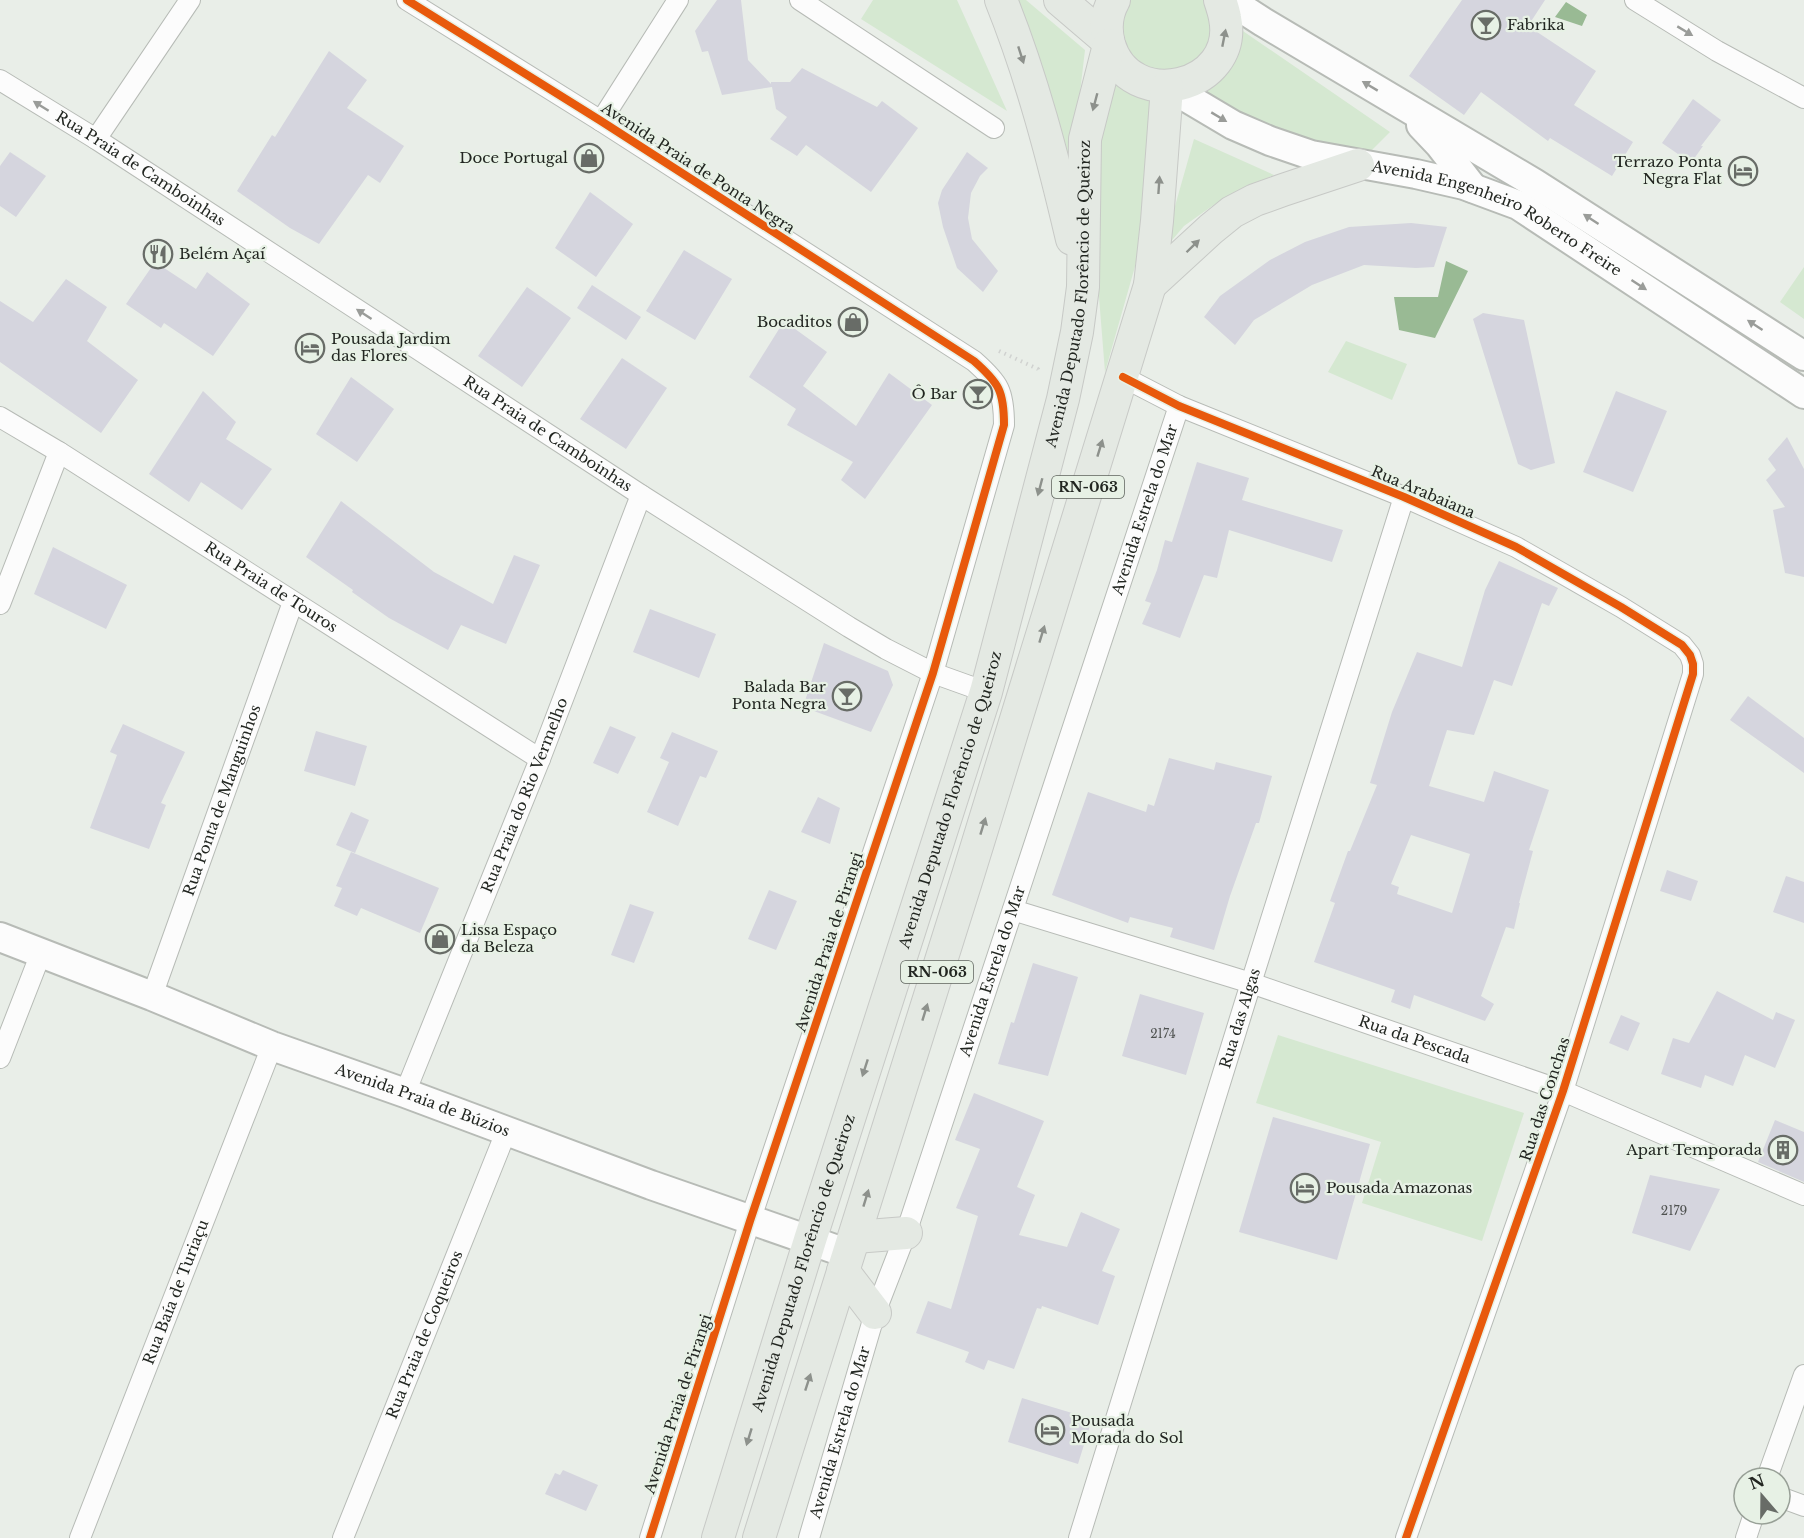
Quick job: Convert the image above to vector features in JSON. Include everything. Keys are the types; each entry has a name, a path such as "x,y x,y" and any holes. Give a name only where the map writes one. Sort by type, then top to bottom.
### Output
{"main road":[{"path":"1001,0 1030,82 1061,192 1083,287"},
{"path":"1060,0 1109,43 1118,62 1131,75 1148,84 1168,87 1183,85 1195,79 1210,67 1218,56 1226,31 1220,0"},
{"name":"RN-063","path":"1109,43 1108,18 1114,0"},
{"name":"Avenida Engenheiro Roberto Freire","path":"1229,0 1534,183 1804,356"},
{"name":"Avenida Deputado Florêncio de Queiroz","path":"718,1538 810,1240 986,692 1063,399 1077,332 1083,287 1085,139 1109,43"},
{"name":"RN-063","path":"759,1538 1150,285 1168,87"},
{"name":"Avenida Engenheiro Roberto Freire","path":"1168,87 1233,125 1311,155 1416,174 1473,188 1518,205 1804,393"},
{"path":"1403,106 1439,144 1473,188"},
{"path":"1150,285 1232,212 1274,193 1358,165"},
{"name":"Avenida Praia de Búzios","path":"0,937 272,1046 750,1221 849,1254"},
{"path":"875,1313 849,1254 906,1233"}],"street":[{"path":"96,139 190,0"},
{"name":"Avenida Praia de Ponta Negra","path":"407,0 601,121 974,361"},
{"path":"601,121 678,0"},
{"path":"800,0 994,128"},
{"path":"1635,0 1717,51 1804,98"},
{"name":"Rua Praia de Camboinhas","path":"0,80 96,139 641,495 849,627 933,673 986,692"},
{"name":"Avenida Praia de Pirangi","path":"650,1538 750,1221 933,673 1005,425 1004,402 994,379 974,361"},
{"name":"Rua Arabaiana","path":"1123,377 1179,406 1404,497 1516,546 1612,601 1682,645 1690,655 1693,664"},
{"name":"Avenida Estrela do Mar","path":"809,1538 875,1313 906,1233 1179,406"},
{"name":"Rua Praia de Touros","path":"0,417 60,452 540,759"},
{"path":"0,604 60,452"},
{"name":"Rua Praia do Rio Vermelho","path":"405,1093 540,759 641,495"},
{"name":"Rua das Algas","path":"1079,1538 1404,497"},
{"name":"Rua Ponta de Manguinhos","path":"152,996 293,603"},
{"name":"Rua das Conchas","path":"1406,1538 1563,1091 1693,674 1693,664"},
{"name":"Rua da Pescada","path":"1013,910 1251,983 1563,1091 1804,1195"},
{"path":"0,1058 41,953"},
{"name":"Rua Baía de Turiaçu","path":"80,1538 272,1046"},
{"name":"Rua Praia de Coqueiros","path":"343,1538 506,1132"},
{"path":"1771,1466 1804,1375"}],"path":[{"path":"974,361 982,348 987,346 1038,369 1040,374 1038,379"}],"shaded area":[{"path":"873,0 957,0 1007,111 861,19"},
{"path":"1007,0 1026,0 1085,50 1069,186"},
{"path":"1120,0 1212,0 1208,60 1160,80 1118,53"},
{"path":"1566,2 1587,15 1582,26 1555,17"},
{"path":"1240,29 1390,132 1363,159 1271,135 1201,100"},
{"path":"1107,78 1161,108 1136,263 1105,372 1097,272 1092,130"},
{"path":"1194,139 1274,175 1215,204 1184,226 1162,252"},
{"path":"1446,261 1468,271 1435,338 1399,330 1394,297 1438,297"},
{"path":"1804,267 1804,319 1780,302"},
{"path":"1346,341 1407,364 1392,400 1328,372"},
{"path":"1278,1035 1524,1113 1482,1241 1362,1203 1381,1142 1256,1103"}],"building":[{"path":"717,0 741,0 748,60 771,84 771,82 790,82 802,68 877,107 882,101 918,128 871,192 806,145 797,156 770,139 787,117 776,109 772,87 722,95 708,51 702,52 695,31"},
{"path":"1462,0 1545,0 1528,26 1596,71 1574,105 1633,142 1612,176 1550,138 1548,141 1481,92 1464,115 1409,76"},
{"path":"329,51 367,80 347,108 404,146 380,183 368,175 319,244 290,228 237,191 272,135 275,137"},
{"path":"1693,99 1721,120 1691,163 1662,143"},
{"path":"10,152 46,176 16,217 0,206 0,166"},
{"path":"967,152 988,168 980,176 971,193 968,218 972,239 998,271 983,292 957,268 943,227 938,203 942,190"},
{"path":"590,192 633,224 596,277 555,248"},
{"path":"1411,223 1447,227 1434,267 1364,265 1312,285 1254,320 1235,345 1204,317 1220,296 1270,260 1305,242 1349,227"},
{"path":"684,250 732,279 695,340 646,311"},
{"path":"155,262 196,289 207,272 250,304 213,356 164,323 161,328 126,304"},
{"path":"66,279 107,307 87,341 138,380 101,433 0,362 0,301 33,322"},
{"path":"592,285 641,317 626,340 577,308"},
{"path":"527,287 571,318 522,387 478,356"},
{"path":"1483,313 1524,320 1555,463 1531,470 1518,464 1473,319"},
{"path":"784,321 827,352 803,386 856,426 889,373 932,405 865,499 841,480 853,462 787,425 796,409 749,377"},
{"path":"622,358 667,388 626,449 580,419"},
{"path":"351,377 394,409 357,462 316,434"},
{"path":"203,391 236,422 226,439 272,469 242,510 201,482 189,502 149,474"},
{"path":"1616,391 1667,411 1633,492 1583,472"},
{"path":"1787,437 1804,469 1804,577 1785,573 1773,510 1785,507 1766,480 1776,470 1768,459"},
{"path":"1197,462 1249,478 1242,500 1343,530 1332,562 1229,530 1217,578 1204,575 1180,638 1142,624 1151,603 1145,601 1165,540 1172,542"},
{"path":"341,501 434,572 493,604 514,555 540,565 506,644 461,625 448,650 389,618 306,557"},
{"path":"53,547 127,585 106,629 34,594"},
{"path":"1499,561 1558,588 1549,606 1542,603 1512,686 1494,680 1474,735 1447,730 1429,786 1484,802 1494,771 1549,790 1529,850 1533,851 1514,929 1506,927 1481,996 1494,1004 1485,1021 1414,995 1410,1009 1391,1002 1395,990 1314,962 1335,903 1330,901 1348,851 1350,851 1377,785 1370,783 1392,712 1417,652 1462,667 1485,590","holes":["1411,835 1470,854 1452,913 1397,894 1399,887 1391,884"]},
{"path":"650,609 716,634 699,678 633,652"},
{"name":"Balada Bar Ponta Negra","path":"824,643 888,671 893,685 871,732 803,707"},
{"path":"1748,696 1804,738 1804,773 1730,720"},
{"path":"123,724 185,752 161,803 166,805 149,849 90,828 117,755 110,752"},
{"path":"610,726 636,737 618,774 593,763"},
{"path":"316,731 367,746 355,786 304,771"},
{"path":"672,732 718,751 706,778 700,776 678,826 647,812 669,762 660,758"},
{"path":"1169,758 1214,770 1216,762 1272,776 1259,823 1256,823 1230,896 1214,950 1170,937 1173,928 1130,917 1128,923 1052,895 1088,792 1146,812 1148,804 1154,806"},
{"path":"818,797 840,808 830,844 801,832"},
{"path":"351,812 369,820 355,853 336,845"},
{"path":"351,852 439,888 420,933 361,908 357,916 334,906 342,888 336,886"},
{"path":"1667,870 1698,881 1691,901 1660,891"},
{"path":"1786,876 1804,882 1804,923 1773,912"},
{"path":"769,890 797,901 776,950 748,939"},
{"path":"630,904 654,912 634,963 611,955"},
{"path":"1033,963 1078,977 1048,1076 998,1064"},
{"path":"1717,991 1773,1020 1776,1012 1795,1020 1775,1068 1745,1055 1733,1086 1705,1075 1701,1088 1661,1074 1673,1038 1689,1043"},
{"path":"1140,994 1204,1013 1186,1075 1122,1056"},
{"path":"1621,1015 1640,1023 1628,1051 1609,1043"},
{"path":"974,1093 1044,1121 1017,1187 1035,1195 1019,1235 1067,1247 1081,1212 1120,1229 1102,1271 1115,1276 1098,1325 1042,1306 1041,1309 1037,1308 1014,1369 988,1360 984,1370 965,1362 969,1352 916,1333 928,1301 951,1309 978,1216 956,1208 980,1149 955,1140"},
{"name":"Pousada Amazonas","path":"1273,1117 1370,1144 1337,1260 1239,1232"},
{"name":"Apart Temporada","path":"1775,1120 1804,1132 1804,1182 1758,1162"},
{"path":"1650,1175 1720,1189 1690,1251 1632,1233"},
{"name":"Pousada Morada do Sol","path":"1022,1398 1092,1419 1078,1464 1008,1442"},
{"path":"563,1470 598,1485 586,1511 545,1494 555,1473 560,1475"}],"cycle path":[{"path":"407,0 601,121 974,361 994,382 1003,404 1004,425 933,673 750,1221 650,1538"},
{"path":"1123,377 1179,406 1404,497 1516,547 1682,645 1690,655 1693,664 1693,674 1563,1091 1406,1538"}],"place":[{"name":"Fabrika","path":"1486,25"},
{"name":"Doce Portugal","path":"589,158"},
{"name":"Terrazo Ponta Negra Flat","path":"1743,171"},
{"name":"Belém Açaí","path":"158,254"},
{"name":"Bocaditos","path":"853,322"},
{"name":"Pousada Jardim das Flores","path":"310,348"},
{"name":"Ô Bar","path":"978,394"},
{"name":"Balada Bar Ponta Negra","path":"847,696"},
{"name":"Lissa Espaço da Beleza","path":"440,939"},
{"name":"Apart Temporada","path":"1783,1150"},
{"name":"Pousada Amazonas","path":"1305,1188"},
{"name":"Pousada Morada do Sol","path":"1050,1430"}]}
